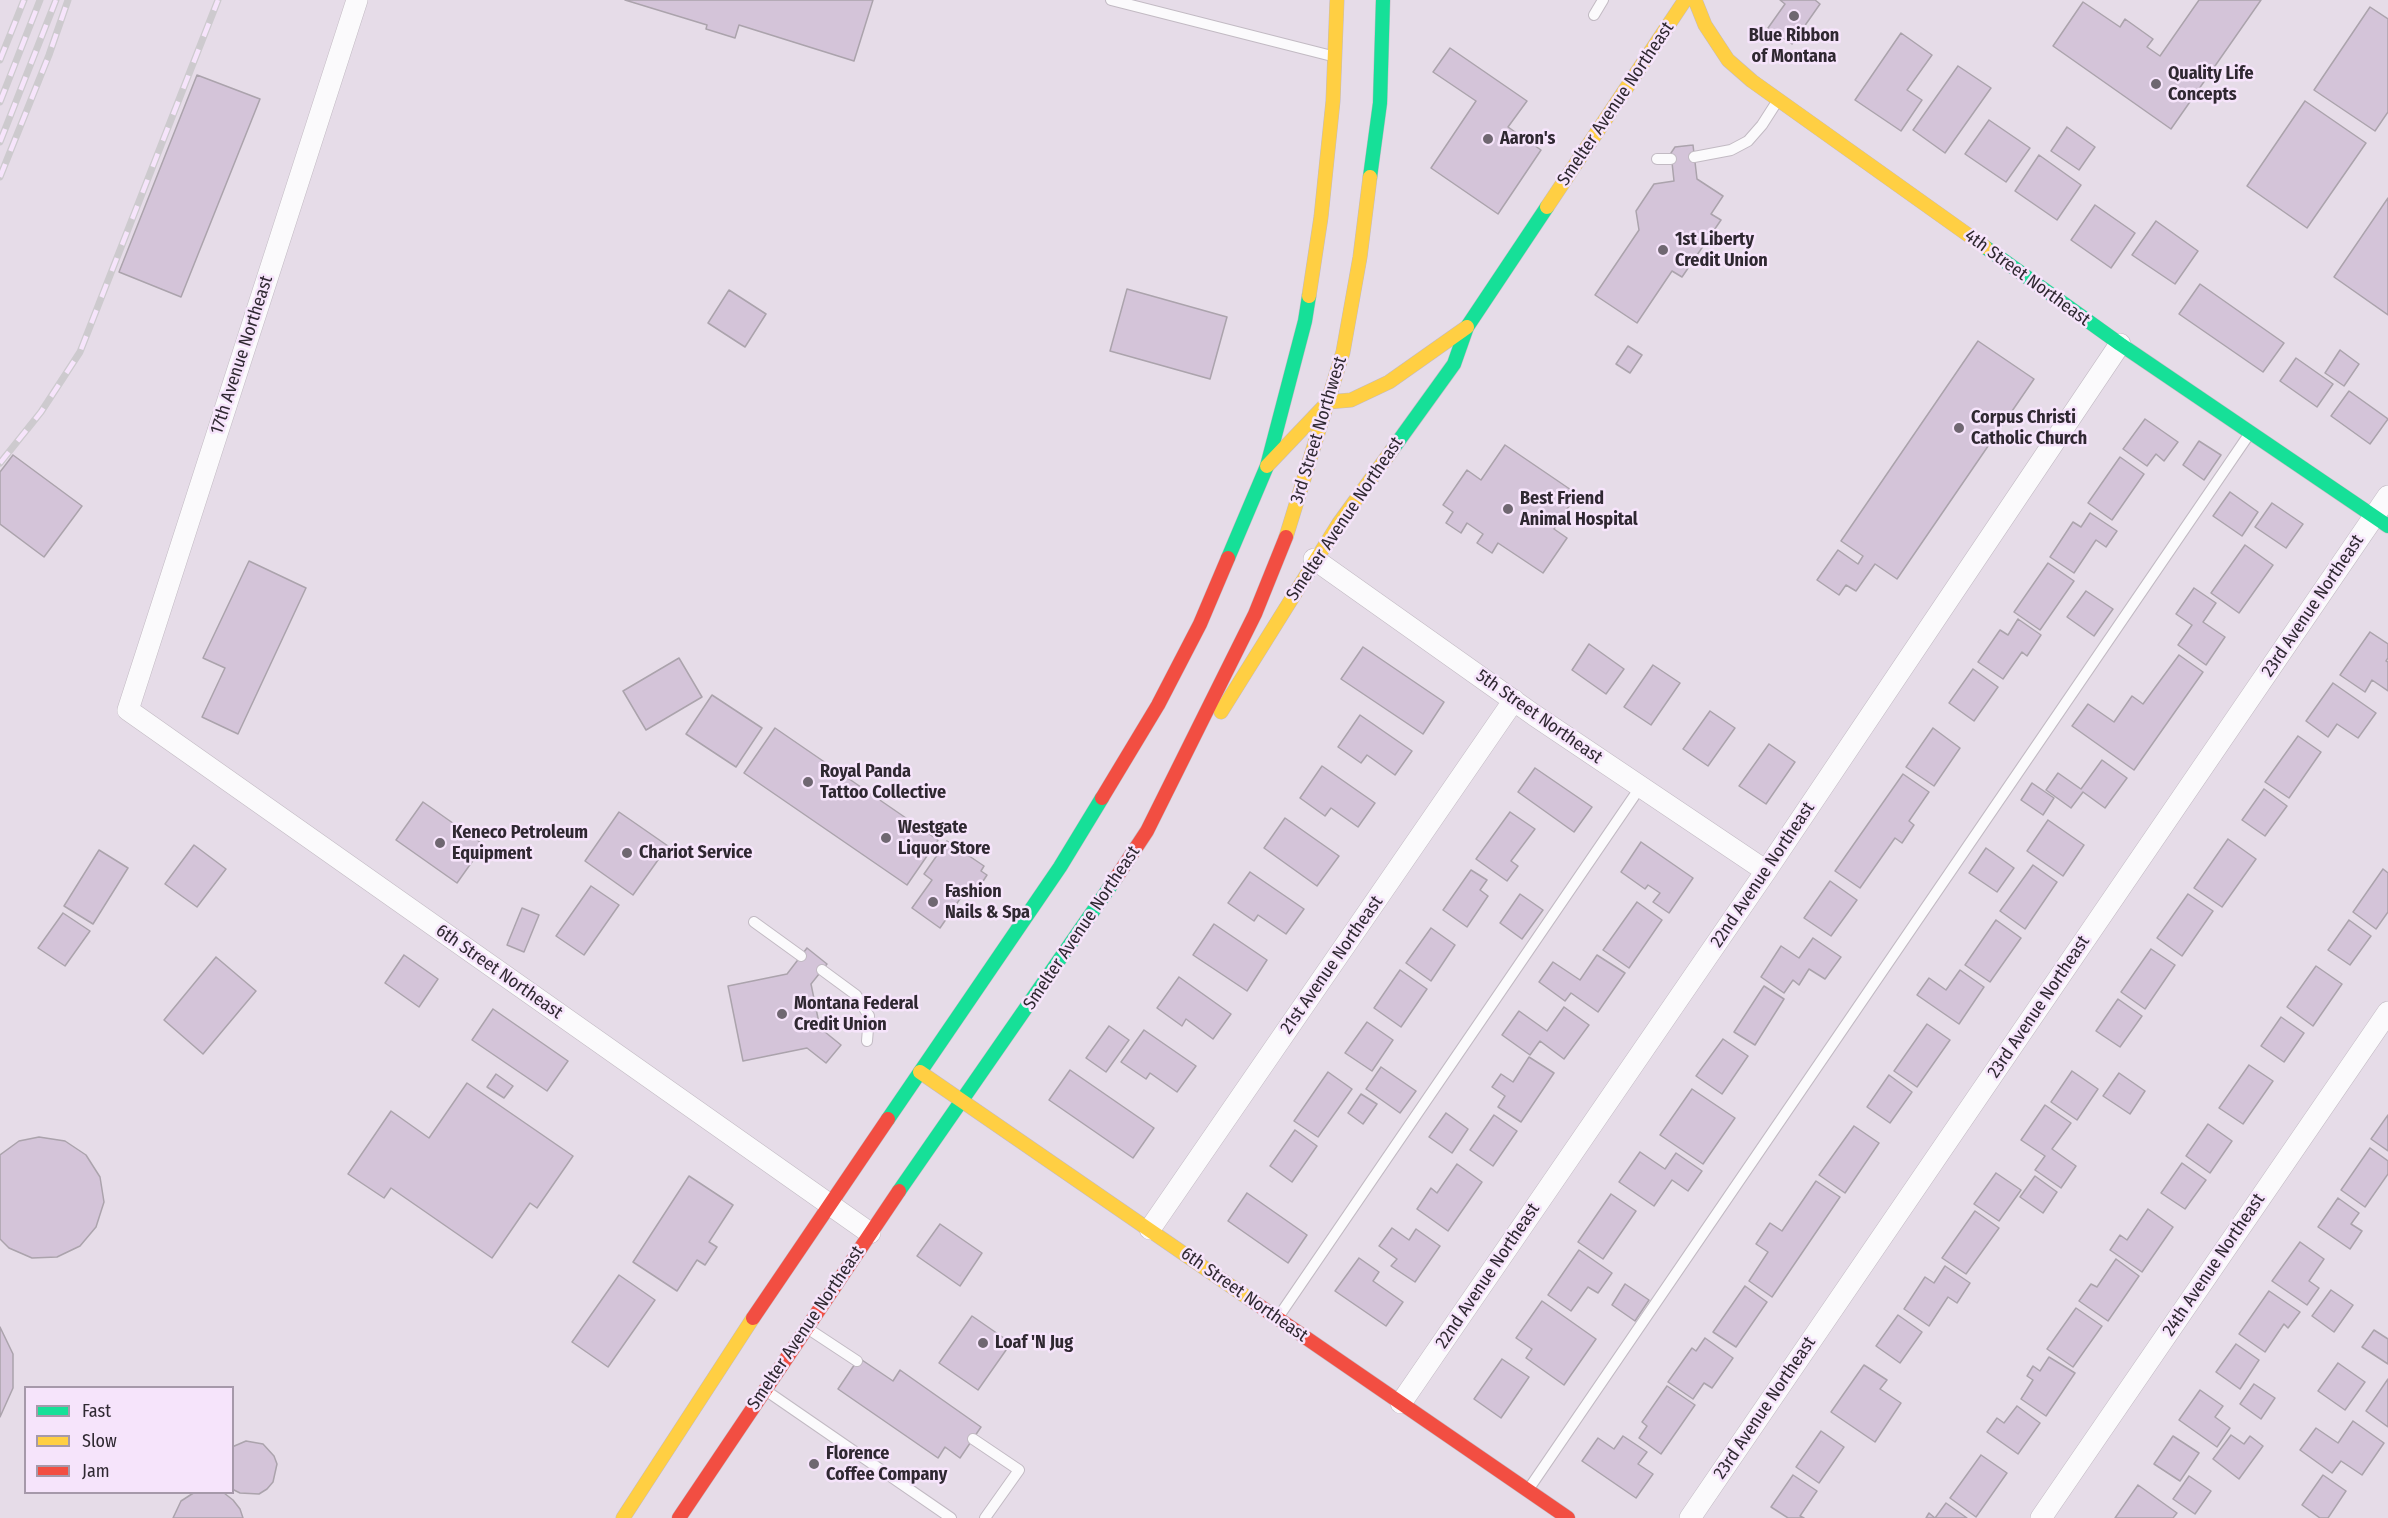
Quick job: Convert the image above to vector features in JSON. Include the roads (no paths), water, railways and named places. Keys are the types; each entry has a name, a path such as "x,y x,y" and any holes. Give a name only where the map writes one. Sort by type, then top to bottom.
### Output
{"main road":[{"path":"629,1513 746,1327 1060,867 1158,705 1200,624 1267,466 1305,321 1334,101 1337,0"},
{"name":"3rd Street Northwest","path":"1147,831 1255,614 1275,568 1328,402 1342,352 1360,257 1380,103 1383,0"},
{"name":"Smelter Avenue Northeast","path":"678,1518 870,1233 1147,831 1314,559 1454,364 1467,327 1685,0"},
{"name":"4th Street Northeast","path":"1695,0 1705,25 1728,60 1778,100 2120,344 2381,521"},
{"name":"Smelter Avenue Northeast","path":"1328,402 1351,400 1389,382 1467,327"},
{"path":"1267,466 1328,402"},
{"name":"6th Street Northeast","path":"920,1072 1568,1518"}],"street":[{"name":"17th Avenue Northeast","path":"128,711 357,0"},
{"name":"22nd Avenue Northeast","path":"1401,1403 1766,871 2120,344"},
{"name":"23rd Avenue Northeast","path":"1690,1518 2381,521 2388,496"},
{"name":"5th Street Northeast","path":"1314,559 1515,700 1766,871"},
{"name":"21st Avenue Northeast","path":"1150,1229 1515,700"},
{"name":"6th Street Northeast","path":"128,711 870,1233"},
{"name":"24th Avenue Northeast","path":"2041,1518 2388,1012"}],"lane":[{"path":"1111,0 1335,57"},
{"path":"1594,15 1603,0"},
{"path":"1694,157 1731,150 1748,141 1762,125 1778,100"},
{"path":"1657,159 1671,159"},
{"path":"1528,1490 2250,433"},
{"path":"1278,1318 1641,786"},
{"path":"754,922 801,956"},
{"path":"822,970 856,995 869,1016 867,1041"},
{"path":"807,1328 857,1361"},
{"path":"765,1390 951,1518"},
{"path":"973,1439 1019,1470 985,1518"}],"railway":[{"path":"0,60 24,0"},
{"path":"0,102 40,0"},
{"path":"0,142 56,0"},
{"path":"0,177 49,55 68,0"},
{"path":"0,463 41,412 80,352 218,0"}],"place":[{"name":"Blue Ribbon of Montana","path":"1794,16"},
{"name":"Quality Life Concepts","path":"2156,84"},
{"name":"Aaron's","path":"1488,139"},
{"name":"1st Liberty Credit Union","path":"1663,250"},
{"name":"Corpus Christi Catholic Church","path":"1959,428"},
{"name":"Best Friend Animal Hospital","path":"1508,509"},
{"name":"Royal Panda Tattoo Collective","path":"808,782"},
{"name":"Westgate Liquor Store","path":"886,838"},
{"name":"Keneco Petroleum Equipment","path":"440,843"},
{"name":"Chariot Service","path":"627,853"},
{"name":"Fashion Nails & Spa","path":"933,902"},
{"name":"Montana Federal Credit Union","path":"782,1014"},
{"name":"Loaf 'N Jug","path":"983,1343"},
{"name":"Florence Coffee Company","path":"814,1464"}]}
